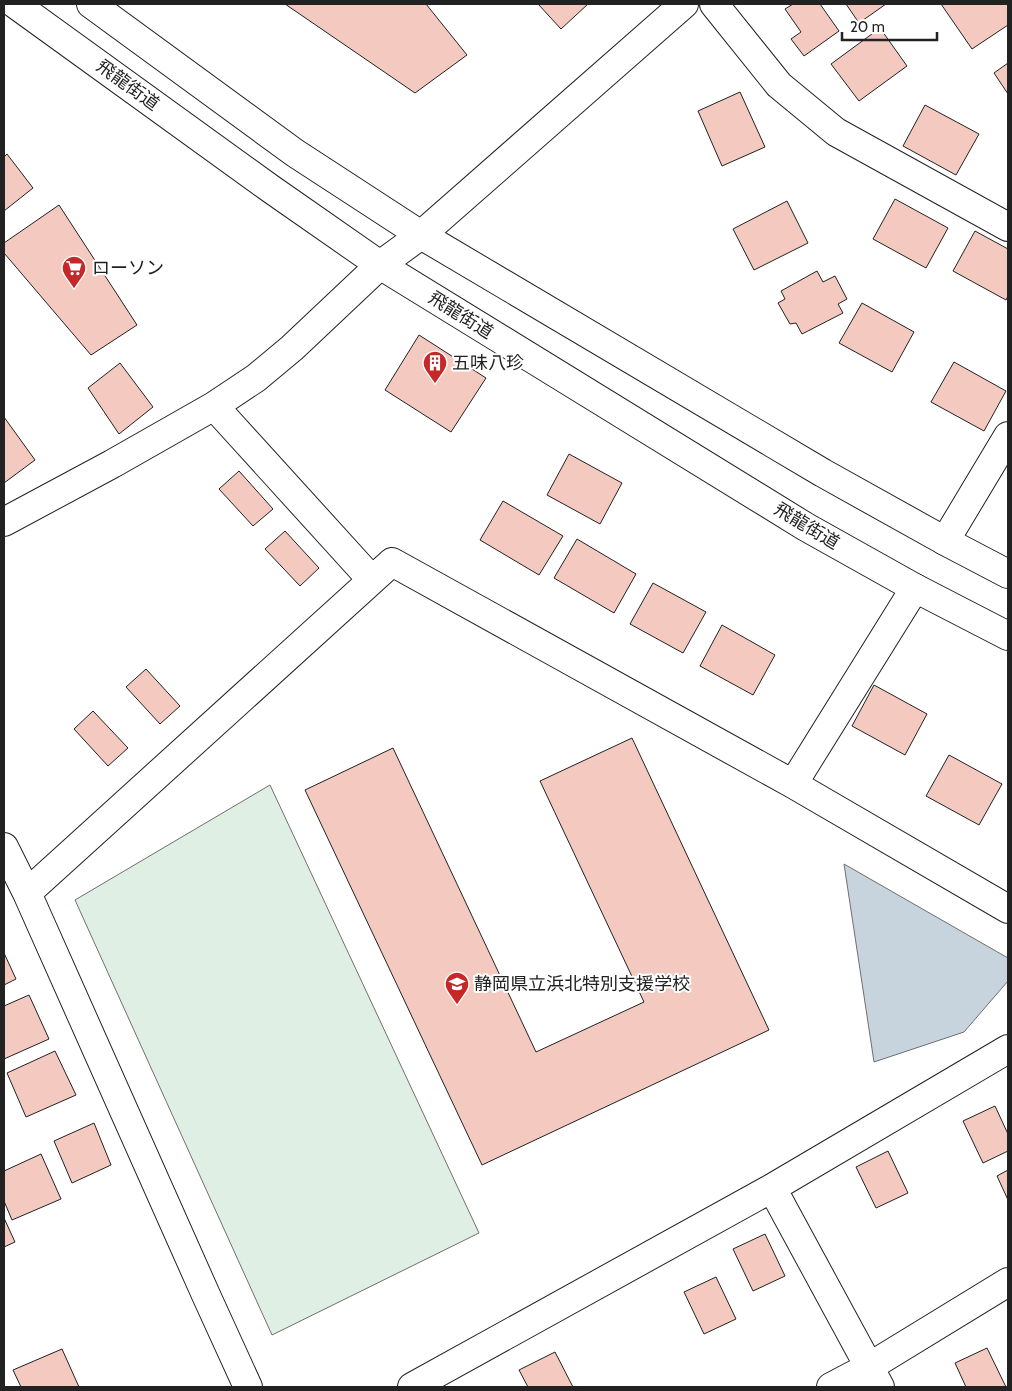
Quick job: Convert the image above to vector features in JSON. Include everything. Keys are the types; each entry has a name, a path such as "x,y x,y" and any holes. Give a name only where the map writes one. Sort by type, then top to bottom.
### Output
{"main road":[{"name":"飛龍街道","path":"15,4 380,266 806,527 915,588 1008,636"},
{"path":"91,4 295,153 421,234 823,473 1008,574"},
{"path":"4,522 214,406 256,378 292,348 380,266 421,234 684,4"},
{"path":"714,4 779,85 836,132 1008,227"},
{"path":"214,406 372,580"},
{"path":"945,541 1008,436"},
{"path":"27,893 392,562 793,784 1008,909"},
{"path":"793,784 915,588"},
{"path":"4,847 27,893 248,1387"},
{"path":"412,1387 772,1188 1008,1049"},
{"path":"772,1188 874,1377"},
{"path":"831,1387 874,1377 1008,1282"}],"green space":[{"path":"270,785 479,1233 272,1335 75,900"}],"shaded area":[{"path":"844,864 1008,958 1008,981 964,1032 874,1062"}],"building":[{"path":"285,4 426,4 467,55 415,93"},
{"path":"538,4 588,4 561,29"},
{"path":"793,4 820,4 839,31 804,56 791,39 801,32 785,9"},
{"path":"846,4 886,4 859,23"},
{"path":"941,4 1006,4 1008,6 1008,25 972,49"},
{"path":"880,28 907,66 859,101 831,64"},
{"path":"1008,63 1008,94 994,73"},
{"path":"740,92 765,147 722,166 698,111"},
{"path":"925,105 979,134 956,175 903,146"},
{"path":"7,154 33,188 4,211 4,157"},
{"path":"895,199 948,228 926,268 873,239"},
{"path":"787,201 808,243 754,270 733,229"},
{"name":"ローソン","path":"59,205 137,325 91,355 4,253 4,243"},
{"path":"975,231 1008,249 1008,296 1006,300 953,271"},
{"path":"817,271 823,282 835,276 847,299 838,304 843,313 802,334 796,323 790,324 778,303 785,299 781,291"},
{"path":"862,303 914,332 892,372 839,343"},
{"name":"五味八珍","path":"419,335 486,378 451,432 385,390"},
{"path":"954,362 1006,391 984,431 931,402"},
{"path":"120,363 153,407 119,434 88,388"},
{"path":"4,417 35,460 4,483"},
{"path":"569,454 622,483 600,524 547,495"},
{"path":"239,471 273,509 253,526 219,489"},
{"path":"503,501 563,536 539,575 480,540"},
{"path":"285,531 319,568 300,586 265,549"},
{"path":"577,539 636,574 614,613 554,578"},
{"path":"653,583 706,612 683,653 630,624"},
{"path":"722,625 775,655 753,695 700,666"},
{"path":"146,669 180,706 160,724 126,687"},
{"path":"874,685 927,714 905,755 852,726"},
{"path":"93,711 128,748 108,766 74,729"},
{"path":"632,738 769,1030 482,1165 305,790 393,748 536,1052 644,1002 540,781"},
{"path":"949,755 1002,784 979,825 926,796"},
{"path":"4,953 16,979 4,985"},
{"path":"29,995 49,1039 4,1059 4,1006"},
{"path":"55,1051 76,1095 26,1117 7,1073"},
{"path":"995,1106 1008,1134 1008,1151 983,1163 963,1121"},
{"path":"94,1123 111,1165 72,1183 54,1141"},
{"path":"888,1151 908,1193 876,1208 856,1167"},
{"path":"41,1154 61,1199 12,1220 4,1201 4,1171"},
{"path":"1008,1170 1008,1200 997,1176"},
{"path":"4,1218 15,1242 4,1247"},
{"path":"765,1234 785,1276 753,1291 733,1249"},
{"path":"716,1277 736,1319 704,1334 684,1292"},
{"path":"987,1348 1006,1387 966,1387 955,1363"},
{"path":"62,1349 79,1387 21,1387 13,1370"},
{"path":"555,1352 573,1387 528,1387 519,1370"}],"place":[{"name":"ローソン","path":"74,289"},
{"name":"五味八珍","path":"435,384"},
{"name":"静岡県立浜北特別支援学校","path":"457,1005"}]}
